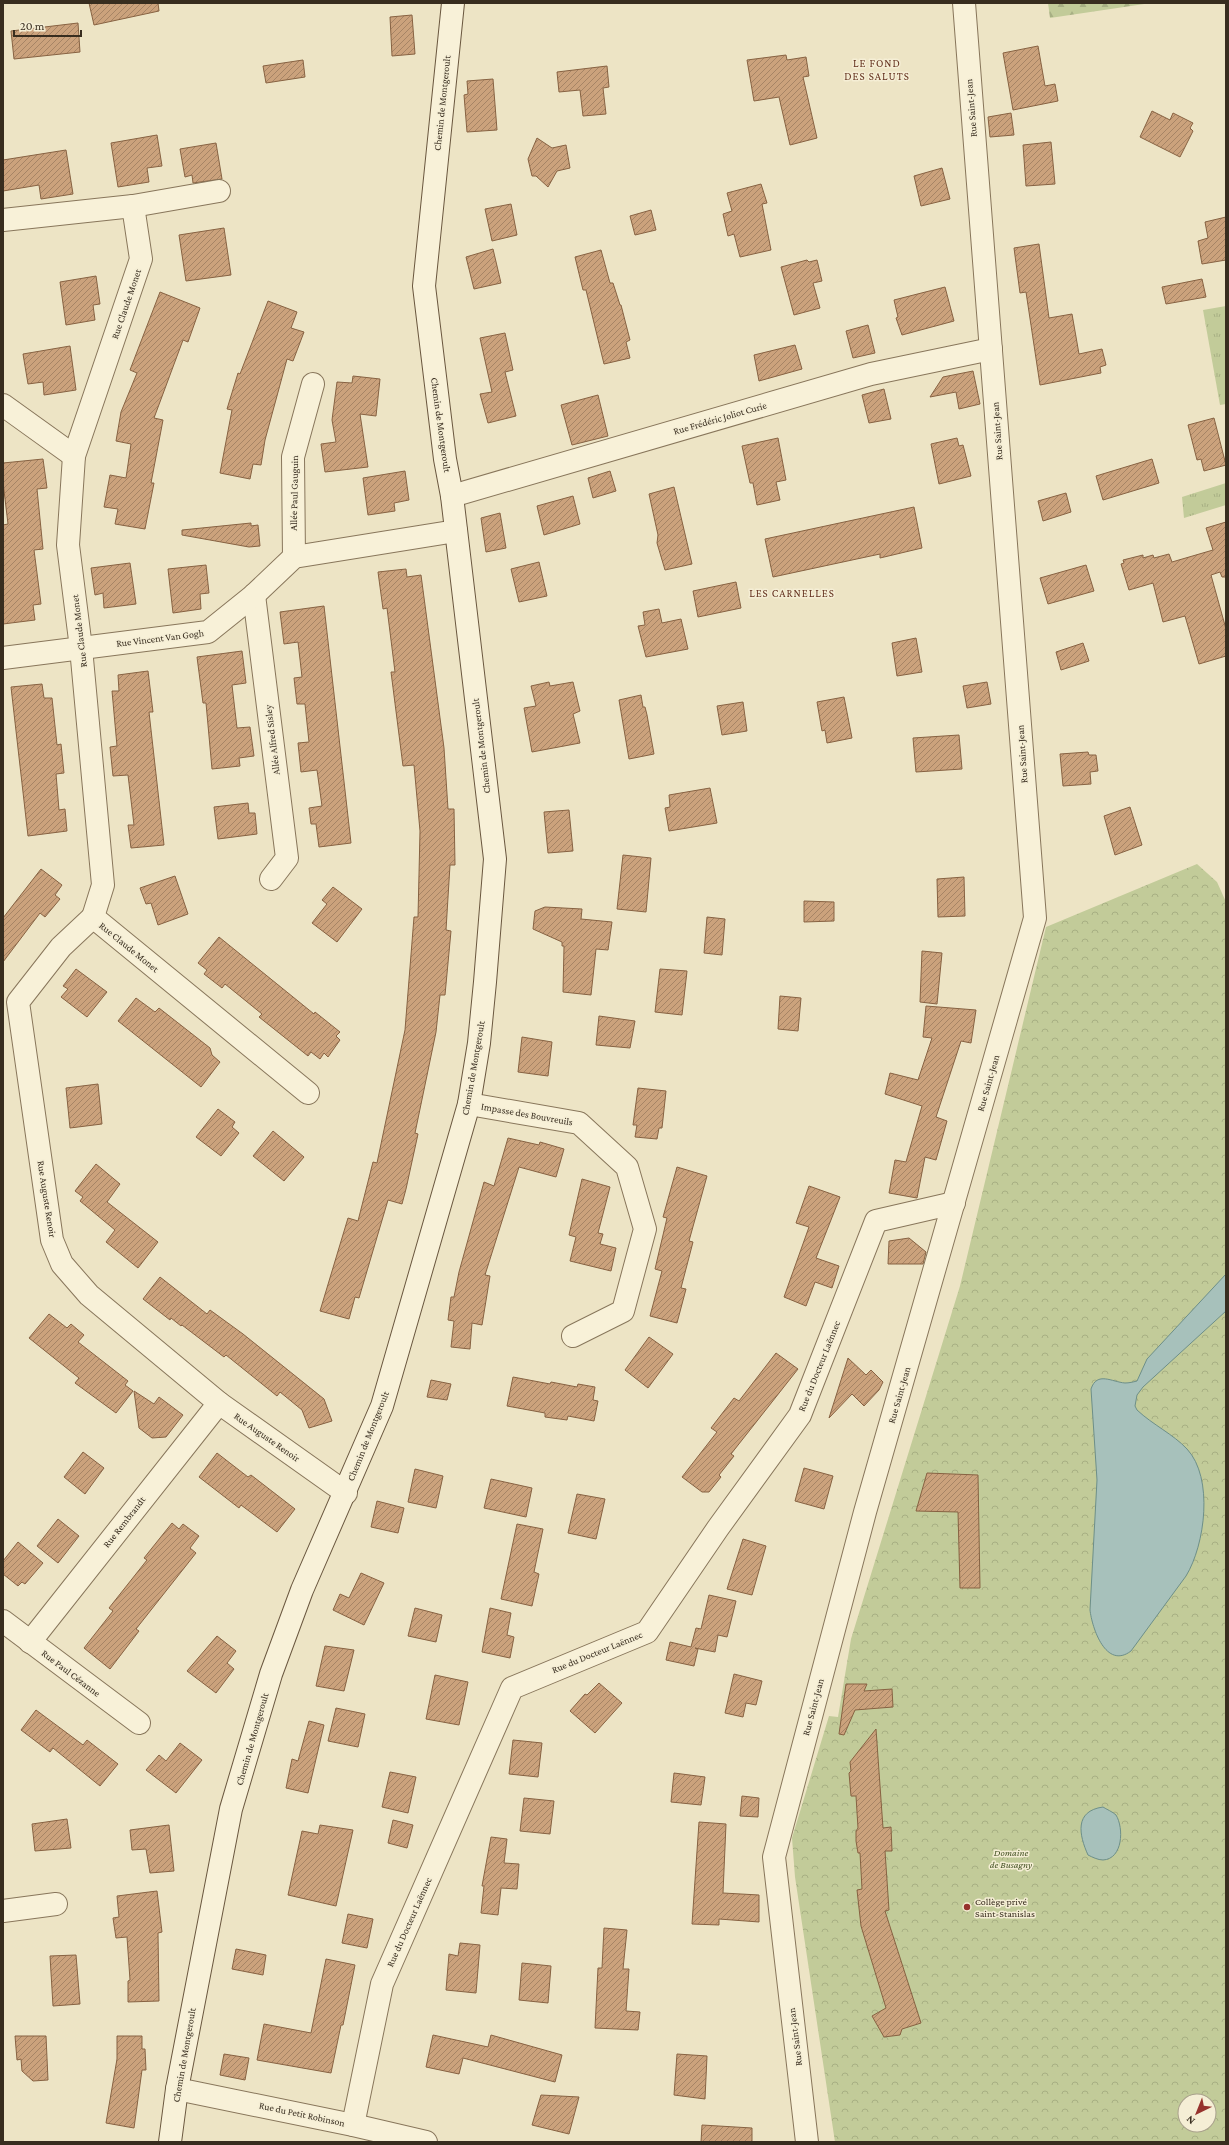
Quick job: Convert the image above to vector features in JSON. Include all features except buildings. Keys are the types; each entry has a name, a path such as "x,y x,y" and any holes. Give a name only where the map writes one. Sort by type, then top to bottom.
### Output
{"street":[{"name":"Chemin de Montgeroult","path":"170,2142 177,2089 231,1809 271,1674 302,1590 346,1493 382,1406 469,1104 485,982 495,859 452,496 445,459 424,286 453,3"},
{"name":"Rue Saint-Jean","path":"807,2142 774,1857 864,1512 1035,918 964,3"},
{"path":"3,220 133,206 219,191"},
{"name":"Rue Claude Monet","path":"133,206 141,259 74,456 68,545 81,648 103,885 92,918 308,1093"},
{"name":"Rue Frédéric Joliot Curie","path":"452,496 871,374 991,349"},
{"name":"Allée Paul Gauguin","path":"294,557 293,457 313,384"},
{"path":"3,405 74,456"},
{"path":"294,557 456,531"},
{"name":"Rue Vincent Van Gogh","path":"3,658 208,632 254,595 294,557"},
{"name":"Allée Alfred Sisley","path":"254,595 287,858 271,879"},
{"name":"Rue Auguste Renoir","path":"92,918 61,947 18,1002 52,1240 62,1264 89,1295 219,1403 346,1493"},
{"name":"Impasse des Bouvreuils","path":"469,1104 579,1124 627,1166 645,1229 623,1311 573,1336"},
{"name":"Rue du Docteur Laënnec","path":"353,2125 382,1984 512,1688 647,1632 718,1528 800,1415 876,1221 954,1203"},
{"name":"Rue Rembrandt","path":"30,1642 219,1403"},
{"name":"Rue Paul Cézanne","path":"3,1621 139,1723"},
{"path":"3,1911 56,1904"},
{"name":"Rue du Petit Robinson","path":"177,2089 353,2125 426,2142"}],"green space":[{"path":"1048,3 1151,3 1050,18"},
{"path":"1226,306 1226,404 1220,405 1203,310"},
{"path":"1226,483 1226,505 1184,518 1182,497"},
{"name":"Domaine de Busagny","path":"1197,864 1217,882 1226,902 1226,2142 835,2142 795,1877 792,1838 829,1716 838,1717 851,1639 960,1286 1046,927"}],"water":[{"path":"1226,1274 1226,1311 1143,1387 1137,1395 1135,1406 1137,1410 1187,1449 1195,1462 1201,1477 1204,1494 1204,1512 1198,1547 1193,1563 1186,1576 1131,1651 1122,1655 1114,1655 1108,1651 1097,1636 1090,1610 1097,1480 1091,1389 1097,1380 1101,1379 1125,1383 1137,1381 1147,1359"},
{"path":"1103,1807 1116,1815 1119,1821 1121,1835 1118,1849 1115,1854 1110,1858 1103,1860 1088,1855 1082,1840 1081,1825 1087,1813 1094,1809"}],"place":[{"name":"Collège privé Saint-Stanislas","path":"967,1907"}],"district":[{"name":"LE FOND DES SALUTS","path":"877,69"},
{"name":"LES CARNELLES","path":"792,593"}]}
